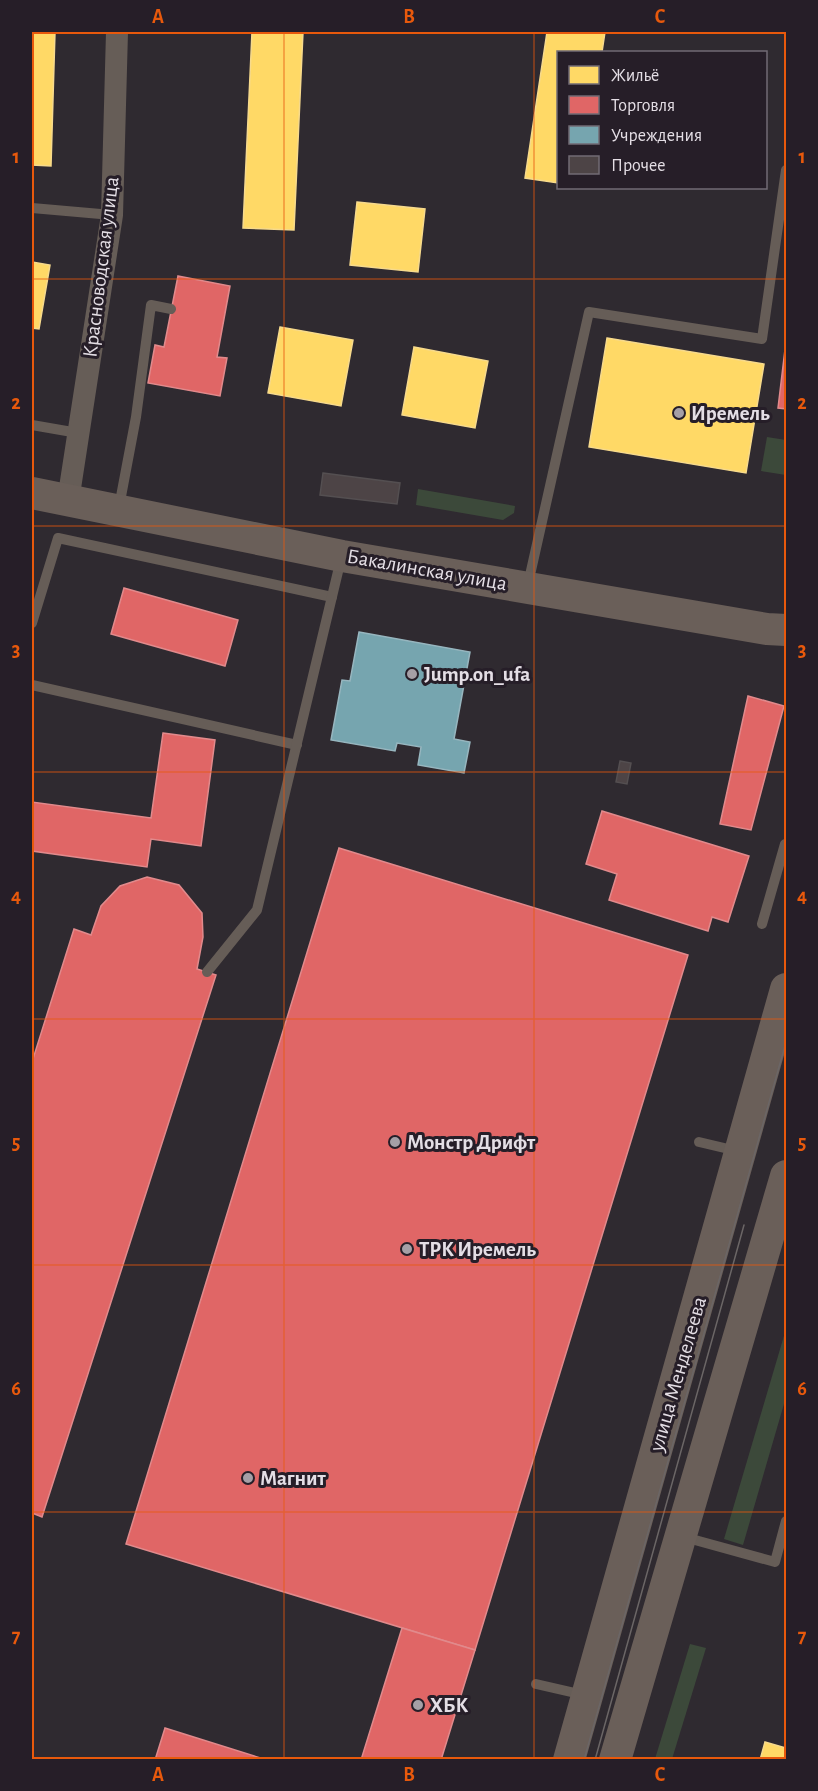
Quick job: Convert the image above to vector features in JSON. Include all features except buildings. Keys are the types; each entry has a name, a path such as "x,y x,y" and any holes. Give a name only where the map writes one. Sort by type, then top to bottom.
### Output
{"main road":[{"name":"Бакалинская улица","path":"32,493 342,556 767,629 786,630"},
{"name":"улица Менделеева","path":"569,1760 786,989"},
{"path":"615,1760 786,1179"}],"street":[{"name":"Красноводская улица","path":"68,501 112,215 117,32"}],"lane":[{"path":"527,588 589,312 762,339 786,171"},
{"path":"32,208 112,215"},
{"path":"118,510 136,417 151,305 171,309"},
{"path":"32,425 78,433"},
{"path":"32,623 58,538 332,597"},
{"path":"207,972 257,910 342,556"},
{"path":"32,685 297,745"},
{"path":"762,924 785,844"},
{"path":"699,1142 740,1152"},
{"path":"681,1536 775,1562 786,1521"},
{"path":"536,1684 587,1696"}],"green space":[{"path":"767,437 786,440 786,475 761,471"},
{"path":"418,489 515,506 514,513 503,520 416,505"},
{"path":"786,1329 786,1397 743,1545 724,1539"},
{"path":"690,1644 706,1648 672,1759 655,1759"}],"tram line":[{"path":"584,1760 786,1042"},
{"path":"595,1760 744,1225"}],"place":[{"name":"Иремель","path":"679,413"},
{"name":"Jump.on_ufa","path":"412,674"},
{"name":"Монстр Дрифт","path":"395,1142"},
{"name":"ТРК Иремель","path":"407,1249"},
{"name":"Магнит","path":"248,1478"},
{"name":"ХБК","path":"418,1705"}]}
